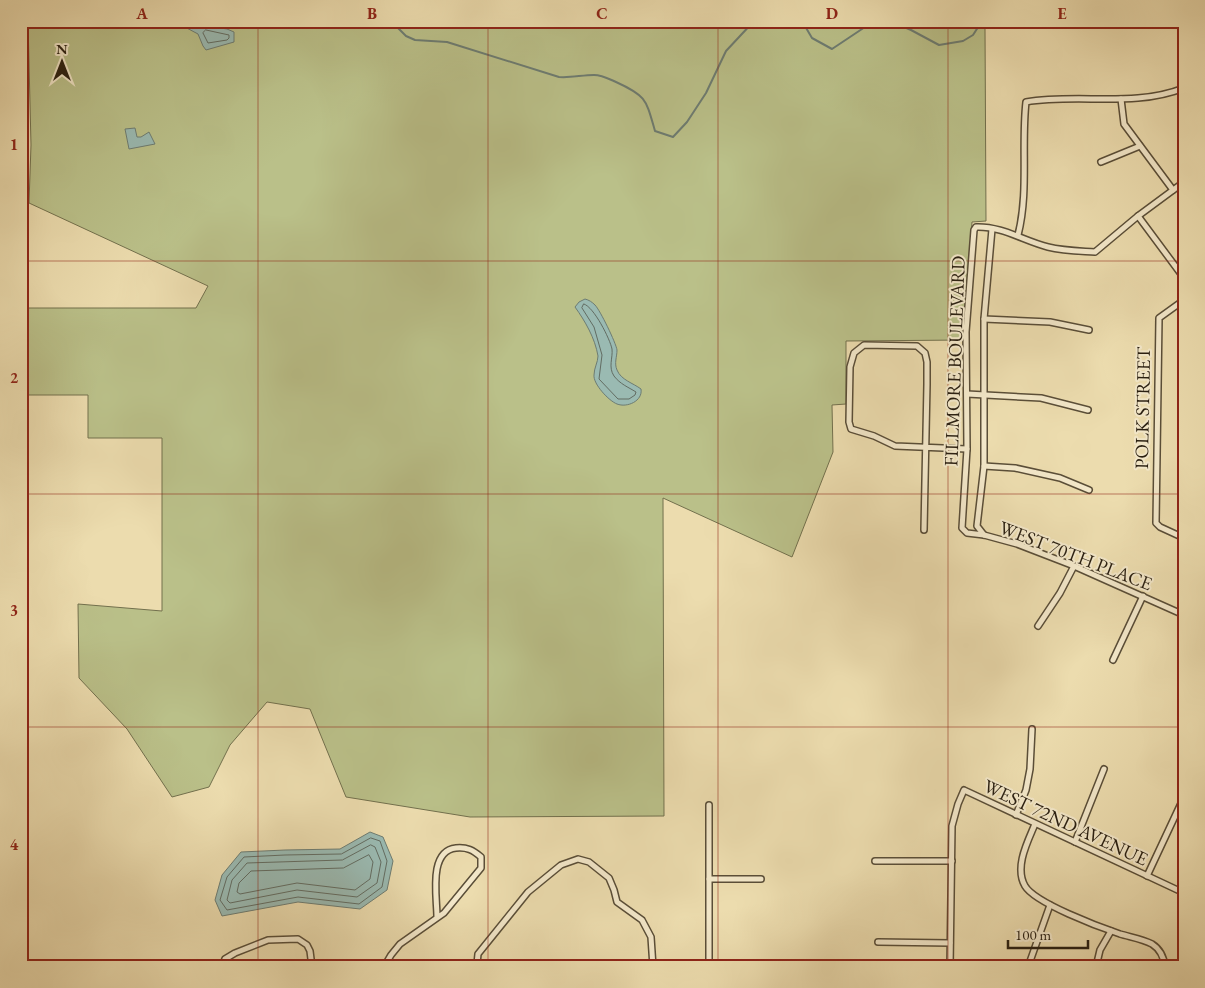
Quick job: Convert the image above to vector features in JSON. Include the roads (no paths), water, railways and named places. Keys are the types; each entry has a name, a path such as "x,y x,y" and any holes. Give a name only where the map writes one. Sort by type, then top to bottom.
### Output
{"main road":[{"path":"23,21 23,967"}],"street":[{"path":"1018,235 1023,215 1024,120 1026,102 1042,99 1121,99 1164,94 1184,88"},
{"path":"1121,99 1124,124 1173,190"},
{"path":"1101,162 1140,146"},
{"path":"992,229 1018,235 1048,247 1096,252 1138,216 1184,182"},
{"path":"1138,216 1184,278"},
{"name":"FILLMORE BOULEVARD","path":"976,227 992,229 984,319 984,466 977,526 984,535 967,533 962,528 967,449 966,332 974,230 976,227"},
{"name":"POLK STREET","path":"1184,300 1158,318 1156,523 1160,527 1184,538"},
{"path":"984,319 1050,322 1089,330"},
{"path":"924,530 926,448 927,362 925,353 916,346 864,345 854,353 850,367 849,422 851,429 874,436 895,446 926,448 967,449"},
{"path":"967,394 1041,398 1088,410"},
{"path":"984,466 1015,468 1060,478 1089,490"},
{"name":"WEST 70TH PLACE","path":"984,535 1017,544 1074,566 1184,615"},
{"path":"1038,626 1060,593 1074,566"},
{"path":"1113,660 1142,596"},
{"path":"1016,815 1026,790 1030,769 1032,729"},
{"path":"1075,842 1104,769"},
{"name":"WEST 72ND AVENUE","path":"952,861 952,826 964,790 1184,892"},
{"path":"1147,876 1184,797"},
{"path":"709,806 709,967"},
{"path":"1035,824 1022,856 1021,869 1024,886 1035,897 1050,905 1111,931 1153,945 1164,958 1165,967"},
{"path":"384,967 400,944 444,913 481,868 481,857 474,850 464,847 450,849 442,855 438,862 436,871 437,917"},
{"path":"481,967 477,964 478,954 528,892 561,866 578,859 589,862 600,869 609,878 616,902 642,920 650,937 653,967"},
{"path":"875,861 952,861 950,967"},
{"path":"709,880 761,879"},
{"path":"1028,967 1050,905"},
{"path":"1096,967 1100,950 1111,931"},
{"path":"222,967 225,959 235,953 268,940 298,939 307,945 310,951 312,967"},
{"path":"878,942 950,943"},
{"path":"515,967 524,963 535,967"}],"water":[{"path":"182,21 207,21 208,26 227,29 234,32 234,42 206,50 198,34 183,26"},
{"path":"135,128 137,137 141,137 149,132 155,144 129,149 125,129"},
{"path":"585,299 595,305 611,334 617,350 617,370 624,379 641,389 640,397 630,404 621,405 614,402 602,392 594,379 598,358 597,349 589,330 575,307"},
{"path":"370,832 383,837 393,861 387,890 360,909 298,902 222,916 215,900 222,875 241,852 340,849"}],"waterway":[{"path":"391,21 406,36 415,40 447,42 559,77 594,75 608,78 640,95 647,106 655,131 673,137 687,122 706,93 726,51 754,21"},
{"path":"802,21 812,38 832,49 874,21"},
{"path":"890,21 939,45 963,41 973,35 982,21"}]}
